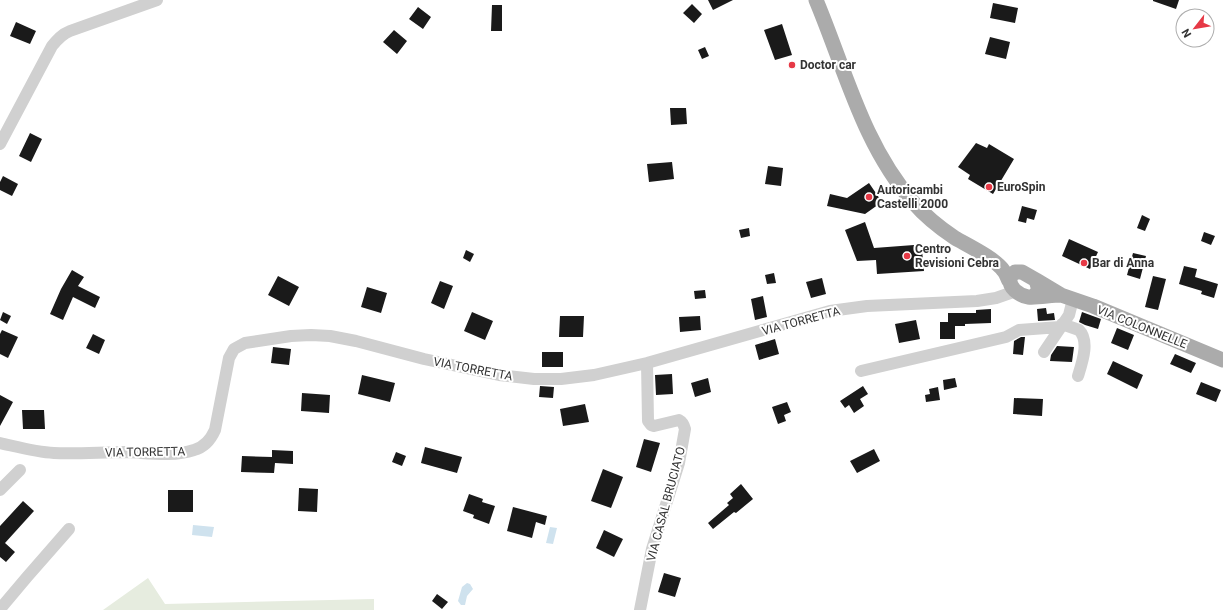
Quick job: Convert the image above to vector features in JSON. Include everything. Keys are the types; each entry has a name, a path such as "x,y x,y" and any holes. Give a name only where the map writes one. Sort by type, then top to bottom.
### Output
{"main road":[{"name":"VIA COLONNELLE","path":"816,0 866,127 896,181 917,207 954,236 995,263 1015,282 1067,297 1223,360"},
{"name":"VIA COLONNELLE","path":"1015,282 1022,272 1067,297"},
{"path":"1015,282 1034,296 1039,290 1036,280"}],"street":[{"path":"0,144 52,46 57,40 65,33 157,0"},
{"name":"VIA TORRETTA","path":"0,443 52,453 176,453 197,449 209,440 215,430 229,358 232,351 245,343 282,337 311,335 338,337 424,359 499,375 534,380 561,379 647,364 830,311 874,305 977,301 991,299 1015,282"},
{"path":"1044,352 1069,315 1067,297"},
{"path":"861,371 1006,337 1018,330 1061,326 1080,330 1084,337 1084,353 1078,376"},
{"name":"VIA CASAL BRUCIATO","path":"640,610 652,549 679,463 685,429 682,421 679,420 654,426 648,421 647,364"},
{"path":"0,490 20,470"},
{"path":"0,609 69,529"}],"shaded area":[{"path":"148,578 165,604 374,599 374,610 103,610"}],"water":[{"path":"193,525 214,527 212,537 192,535"},
{"path":"550,527 557,528 553,544 546,543"},
{"path":"467,583 470,584 473,589 467,596 465,605 461,605 458,601 462,587"}],"building":[{"path":"708,0 733,0 713,10"},
{"path":"1153,0 1179,0 1175,9"},
{"path":"993,3 1018,8 1015,23 990,18"},
{"path":"692,4 702,14 694,23 683,13"},
{"path":"492,5 502,5 502,31 491,31"},
{"path":"418,7 431,17 423,29 409,19"},
{"path":"16,22 36,31 30,44 10,36"},
{"path":"782,24 792,55 775,60 764,30"},
{"path":"394,30 407,41 397,54 383,42"},
{"path":"990,37 1010,42 1006,59 985,54"},
{"path":"705,47 709,56 702,59 698,50"},
{"path":"670,108 686,108 687,124 671,125"},
{"path":"30,133 42,139 31,162 19,156"},
{"path":"976,143 987,148 989,144 1014,159 993,194 968,179 970,175 958,167"},
{"path":"672,162 674,179 649,182 647,164"},
{"path":"768,166 783,168 781,186 765,184"},
{"path":"3,176 18,184 12,196 0,190 0,182"},
{"path":"869,183 882,202 865,214 827,206 830,194 847,198"},
{"path":"1022,206 1037,210 1034,220 1027,218 1026,223 1018,221"},
{"path":"1142,215 1150,219 1145,231 1137,228"},
{"path":"865,222 874,248 914,245 914,251 922,250 924,271 877,274 876,260 857,261 845,230"},
{"path":"749,228 750,236 741,238 739,230"},
{"path":"1204,232 1215,236 1211,245 1201,241"},
{"path":"1069,239 1098,252 1090,269 1062,256"},
{"path":"466,250 474,254 470,262 463,258"},
{"path":"1133,253 1146,256 1140,279 1127,275"},
{"path":"1184,266 1197,269 1195,277 1218,284 1214,298 1201,294 1202,291 1179,284"},
{"path":"72,270 84,277 78,286 100,297 95,308 73,297 63,320 50,314 61,289"},
{"path":"774,273 776,283 767,284 765,275"},
{"path":"278,276 299,287 289,306 268,295"},
{"path":"1153,276 1166,279 1158,310 1145,307"},
{"path":"822,278 826,294 811,298 806,282"},
{"path":"440,281 453,286 444,309 431,303"},
{"path":"367,287 387,293 381,313 361,307"},
{"path":"705,290 706,298 695,299 694,291"},
{"path":"763,296 767,317 755,320 751,299"},
{"path":"1046,308 1047,314 1054,313 1055,320 1038,321 1037,309"},
{"path":"991,309 991,323 955,326 955,339 940,339 940,322 948,322 948,313 976,313 976,310"},
{"path":"3,312 11,316 7,324 0,320"},
{"path":"472,312 493,321 485,340 464,331"},
{"path":"1082,312 1101,319 1098,329 1079,322"},
{"path":"560,316 584,316 583,337 559,337"},
{"path":"700,316 701,330 680,332 679,317"},
{"path":"916,320 920,339 899,343 895,324"},
{"path":"1117,328 1134,335 1128,350 1111,343"},
{"path":"2,330 18,337 8,358 0,354 0,334"},
{"path":"93,334 105,340 99,354 86,348"},
{"path":"1021,337 1025,337 1023,355 1013,354 1014,341"},
{"path":"775,339 779,354 759,360 755,345"},
{"path":"1057,346 1074,347 1072,362 1050,361 1051,355"},
{"path":"273,347 291,349 289,365 271,363"},
{"path":"542,352 563,352 563,367 542,367"},
{"path":"1175,354 1196,363 1191,373 1170,364"},
{"path":"1113,361 1143,375 1137,389 1107,374"},
{"path":"672,374 673,394 656,395 655,375"},
{"path":"362,375 395,383 390,402 358,394"},
{"path":"708,378 711,392 695,397 691,383"},
{"path":"955,378 957,387 944,390 943,380"},
{"path":"1201,382 1221,390 1216,402 1196,394"},
{"path":"540,386 554,387 553,398 539,397"},
{"path":"863,386 868,394 860,399 864,406 854,413 849,405 845,408 840,401"},
{"path":"938,387 940,400 926,402 925,395 930,394 929,389"},
{"path":"302,393 330,395 329,413 301,411"},
{"path":"0,395 13,402 0,426"},
{"path":"1014,398 1043,399 1042,416 1013,414"},
{"path":"787,402 791,412 784,415 786,421 778,424 772,407"},
{"path":"585,404 589,422 563,426 560,409"},
{"path":"22,410 44,410 45,429 23,429"},
{"path":"644,439 660,443 651,472 636,467"},
{"path":"425,447 462,457 457,473 421,463"},
{"path":"874,449 880,461 857,473 850,461"},
{"path":"272,450 293,451 293,464 275,463 274,473 241,472 242,456 272,457"},
{"path":"396,452 406,456 402,466 392,462"},
{"path":"603,469 623,477 611,508 591,501"},
{"path":"741,484 753,499 713,529 708,523 729,505 727,503 733,498 730,494"},
{"path":"299,488 318,489 317,512 298,511"},
{"path":"168,490 193,490 193,512 168,512"},
{"path":"469,494 483,499 482,502 495,506 489,524 473,518 474,515 463,511"},
{"path":"23,501 34,511 5,543 15,552 6,562 0,557 0,526"},
{"path":"513,507 547,516 545,525 536,522 532,538 507,531"},
{"path":"604,530 623,539 614,557 596,548"},
{"path":"664,573 681,578 675,597 658,592"},
{"path":"437,594 448,602 442,609 432,601"}],"place":[{"name":"Doctor car","path":"792,65"},
{"name":"EuroSpin","path":"989,187"},
{"name":"Autoricambi Castelli 2000","path":"869,197"},
{"name":"Centro Revisioni Cebra","path":"907,256"},
{"name":"Bar di Anna","path":"1084,263"}]}
